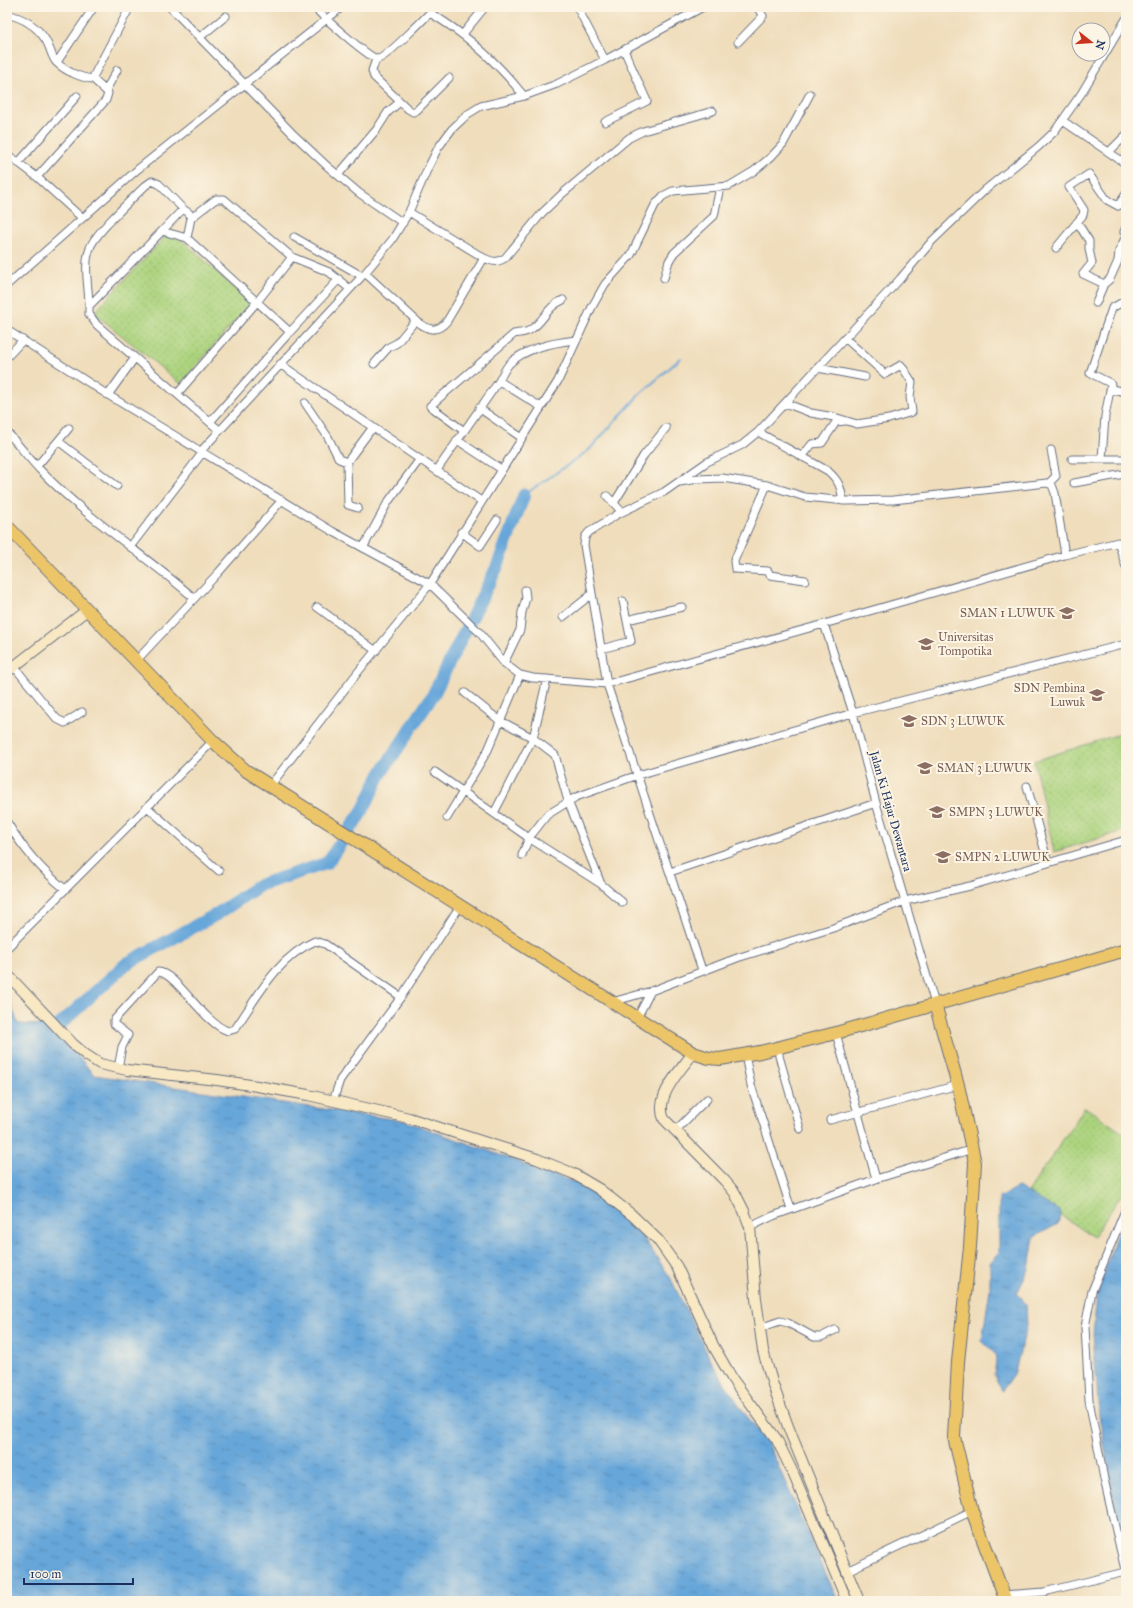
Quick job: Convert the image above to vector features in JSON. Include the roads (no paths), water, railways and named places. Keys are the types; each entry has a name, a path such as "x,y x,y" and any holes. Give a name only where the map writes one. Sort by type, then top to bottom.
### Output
{"highway":[{"path":"7,526 212,741 245,770 693,1053 720,1059 779,1047 1126,950"},
{"path":"935,1004 958,1085 975,1163 974,1196 953,1427 956,1450 972,1512 1004,1598"}],"street":[{"path":"56,62 94,7"},
{"path":"93,80 130,7"},
{"path":"170,7 292,133 359,193 403,223"},
{"path":"314,7 325,20 376,59 381,58 390,51 435,7"},
{"path":"7,285 138,169 342,7"},
{"path":"463,34 485,7"},
{"path":"577,7 606,60"},
{"path":"130,547 219,430 363,275 392,240 409,212 438,148 452,129 468,114 481,106 524,96 556,84 606,60 703,7"},
{"path":"738,42 763,16 757,7"},
{"path":"430,13 463,34 504,71 524,96"},
{"path":"7,14 24,19 38,30 45,39 56,62 78,75 93,80 108,93 106,100 37,177"},
{"path":"200,37 226,16"},
{"path":"702,970 607,684 584,537 589,532 622,512 652,498 679,482 706,462 742,445 758,432 846,339 932,241 963,210 1038,147 1063,121 1124,29 1126,19"},
{"path":"606,122 647,101 624,50"},
{"path":"376,59 372,71 374,77 408,110 413,112 417,110 449,78"},
{"path":"106,90 117,70"},
{"path":"270,786 430,584 461,532 558,381 605,284 631,255 638,244 649,216 664,196 673,191 720,187 737,182 771,157 783,144 810,94"},
{"path":"18,163 77,96"},
{"path":"338,175 377,128 388,112 400,102"},
{"path":"409,212 484,258 493,262 499,262 505,258 542,213 562,194 629,138 643,131 713,111"},
{"path":"1063,121 1126,164"},
{"path":"1109,152 1126,135"},
{"path":"7,154 37,177 82,218"},
{"path":"1056,248 1077,222 1084,210 1069,187 1089,174 1107,200 1118,206 1126,194"},
{"path":"192,218 189,213 183,209 159,184 152,182 145,186 91,244 87,260 90,306 89,314 92,319 134,359 219,430"},
{"path":"664,278 669,261 674,253 714,216 720,187"},
{"path":"187,238 192,218 206,205 216,199 221,198 292,258 323,269 339,279 350,289"},
{"path":"90,306 183,209"},
{"path":"1077,222 1090,241 1089,249 1092,263 1083,274 1104,284"},
{"path":"1096,303 1104,284 1110,279 1118,261 1119,251 1126,234 1124,232 1126,228"},
{"path":"162,231 187,238 290,332"},
{"path":"294,237 363,275 427,329 434,330 442,328 484,258"},
{"path":"177,394 258,302 292,258"},
{"path":"210,422 339,279"},
{"path":"464,431 430,406 514,334 529,331 541,321 552,304 563,300"},
{"path":"1102,459 1105,416 1111,389 1110,383 1090,373 1112,308 1121,303 1126,305"},
{"path":"374,364 388,347 397,343 416,320"},
{"path":"7,330 108,395 202,452 363,548 430,584 480,633 504,663 520,675 533,678 607,684 1126,539"},
{"path":"785,403 810,412 834,416 857,424 869,423 912,412 910,397 912,382 901,365 885,374 846,339"},
{"path":"7,356 23,340"},
{"path":"436,470 509,365 521,355 553,344 577,340"},
{"path":"108,395 134,359"},
{"path":"280,364 481,501"},
{"path":"818,368 864,377"},
{"path":"499,381 541,407"},
{"path":"1111,389 1126,392"},
{"path":"305,403 328,437 339,459 347,462"},
{"path":"479,408 522,438"},
{"path":"802,457 812,444 822,443 836,422 847,421"},
{"path":"358,508 348,505 347,462 373,427"},
{"path":"37,466 69,428"},
{"path":"614,503 644,455 666,428"},
{"path":"7,432 37,466 62,490 194,598"},
{"path":"758,432 828,471 841,485 843,501"},
{"path":"458,440 501,469"},
{"path":"58,441 117,486"},
{"path":"679,482 698,479 722,478 767,485 805,497 843,501 892,500 1049,483 1056,476 1051,450"},
{"path":"363,548 388,502 420,459"},
{"path":"1072,459 1126,459"},
{"path":"1074,483 1124,474 1126,475"},
{"path":"1049,483 1054,488 1065,555"},
{"path":"767,485 734,561 734,568 768,571 770,575 805,580"},
{"path":"607,496 622,512"},
{"path":"136,661 165,632 282,500"},
{"path":"461,532 480,546 497,520"},
{"path":"1118,542 1126,567"},
{"path":"504,663 520,630 522,612 526,598 525,590"},
{"path":"563,617 592,594"},
{"path":"601,649 631,641 623,601"},
{"path":"317,607 376,651"},
{"path":"627,620 682,607"},
{"path":"10,670 87,610"},
{"name":"Jalan Ki Hajar Dewantara","path":"824,624 852,713 876,803 935,1004"},
{"path":"522,855 529,838 547,815 568,801 638,775 852,713 1126,644"},
{"path":"7,658 10,670 57,719 65,723 82,712"},
{"path":"447,818 495,735 499,720 520,675"},
{"path":"494,813 533,738 547,679"},
{"path":"465,693 499,720 533,738 555,755 568,801 601,884"},
{"path":"7,948 212,741"},
{"path":"434,772 529,838 601,884 622,902"},
{"path":"1027,786 1048,863"},
{"path":"670,872 876,803"},
{"path":"147,807 219,871"},
{"path":"7,822 20,845 34,862 65,889"},
{"path":"612,1002 651,991 702,970 833,928 905,902 970,886 1126,840"},
{"path":"333,1101 340,1080 401,997 460,906"},
{"path":"118,1068 122,1047 128,1035 114,1024 114,1020 158,972 162,972 170,978 208,1019 228,1031 235,1029 272,975 295,953 315,941 325,944 401,997"},
{"path":"7,974 48,1019 73,1044 95,1062 144,1073 217,1080 333,1101 409,1118 497,1144 572,1173 599,1189 658,1240 676,1267 714,1347 733,1380 775,1436 793,1472 848,1601"},
{"path":"637,1018 651,991"},
{"path":"836,1032 876,1179"},
{"path":"779,1047 779,1056 800,1129"},
{"path":"693,1053 669,1087 661,1104 660,1112 664,1119 735,1192 750,1227 763,1351 773,1385 789,1429 859,1601"},
{"path":"745,1055 751,1085 791,1209"},
{"path":"830,1120 958,1085"},
{"path":"675,1130 707,1099"},
{"path":"750,1227 791,1209 876,1179 973,1149"},
{"path":"1004,1598 1044,1592 1126,1573 1104,1479 1089,1400 1085,1327 1092,1291 1126,1208"},
{"path":"760,1328 780,1321 788,1323 814,1337 821,1337 835,1330"},
{"path":"775,1436 781,1430 789,1429"},
{"path":"847,1571 972,1512"}],"water":[{"path":"7,992 18,1024 48,1025 62,1037 94,1075 405,1121 514,1160 538,1171 582,1185 642,1236 670,1277 713,1365 743,1411 768,1443 838,1601 7,1601"},
{"path":"1018,1187 1061,1212 1058,1224 1034,1237 1029,1269 1017,1293 1026,1305 1027,1326 1014,1374 1002,1391 994,1375 997,1356 982,1341 990,1289 990,1263 999,1253 999,1198"},
{"path":"1126,1212 1126,1554 1117,1516 1099,1416 1093,1334 1097,1295 1121,1220"}],"waterway":[{"path":"524,495 588,451 639,395 681,358"},
{"path":"54,1030 126,964 217,914 260,885 327,863 363,810 380,775 433,695 497,567 524,495"}],"place":[{"name":"SMAN 1 LUWUK","path":"1067,613"},
{"name":"Universitas Tompotika","path":"926,644"},
{"name":"SDN Pembina Luwuk","path":"1097,695"},
{"name":"SDN 3 LUWUK","path":"909,721"},
{"name":"SMAN 3 LUWUK","path":"925,768"},
{"name":"SMPN 3 LUWUK","path":"937,812"},
{"name":"SMPN 2 LUWUK","path":"943,857"}]}
